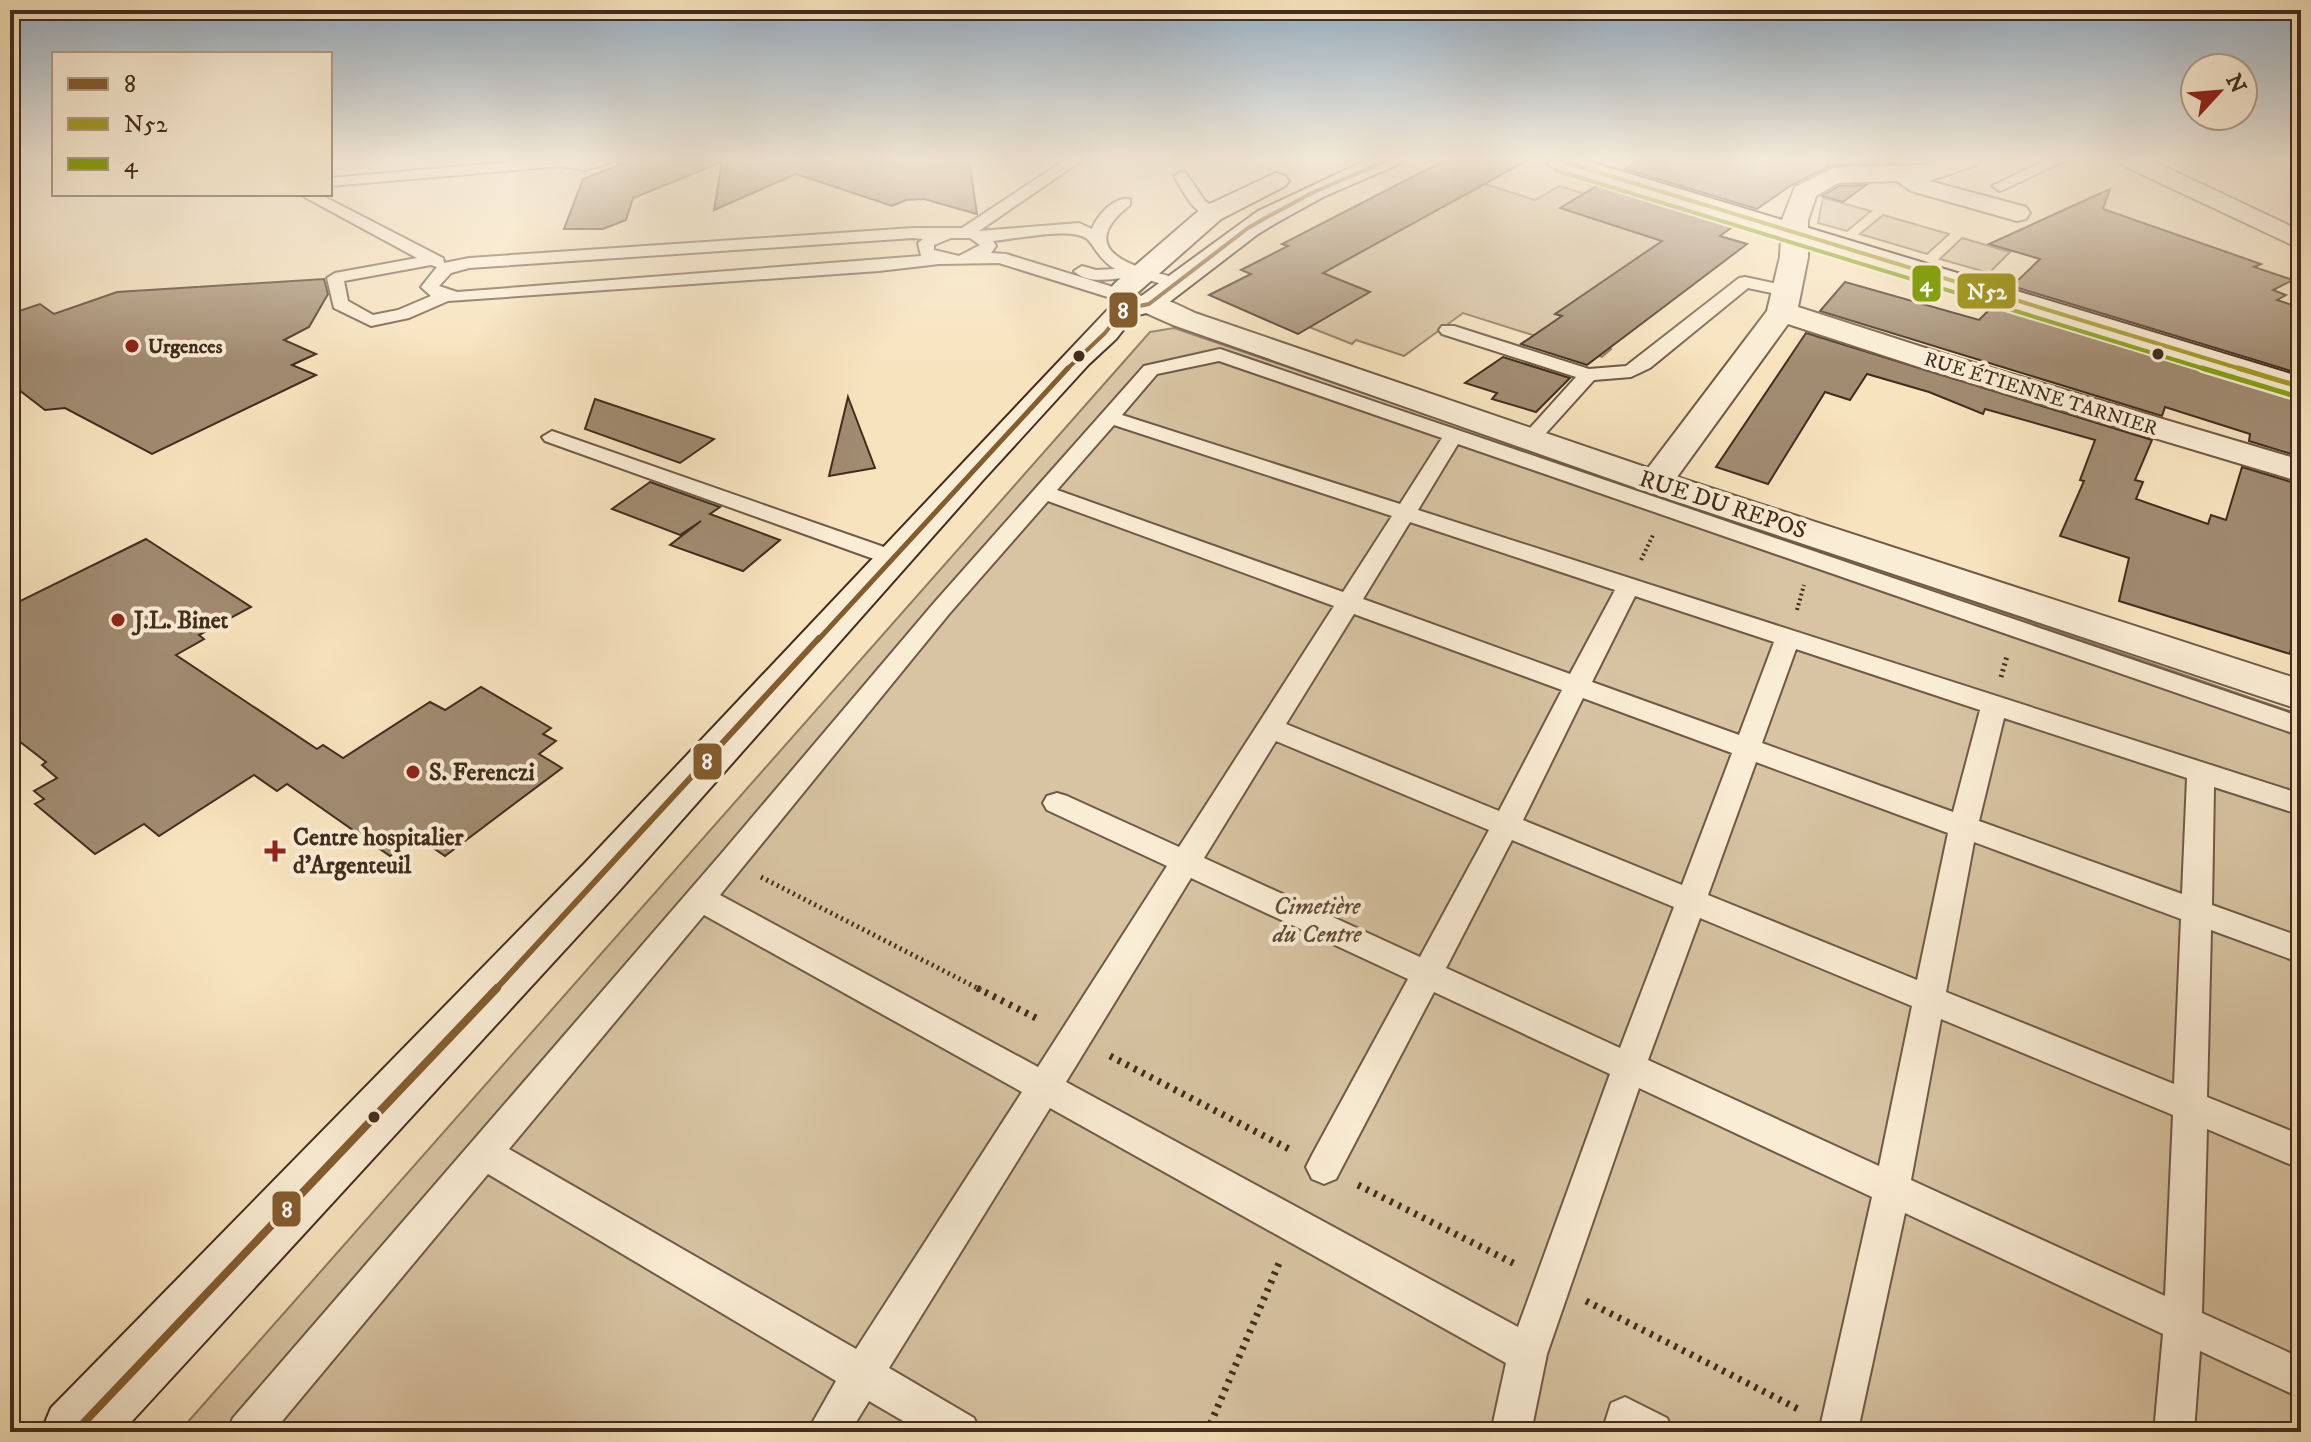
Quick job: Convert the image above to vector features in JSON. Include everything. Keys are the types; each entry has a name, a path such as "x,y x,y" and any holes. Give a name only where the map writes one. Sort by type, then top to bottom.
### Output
{"street":[{"path":"75,1432 602,877 1199,227"},
{"path":"1778,227 2301,387"},
{"path":"1661,495 1784,301 1794,257 1794,227"},
{"path":"2272,227 2301,241"},
{"path":"1142,293 1248,228"},
{"name":"RUE DU REPOS","path":"1142,293 1184,319 1531,438 1661,495 2301,695"},
{"name":"RUE ÉTIENNE TARNIER","path":"1784,301 1936,362 2301,471"}],"lane":[{"path":"371,227 440,263"},
{"path":"965,233 974,227"},
{"path":"1100,227 1097,238 1101,250 1142,293"},
{"path":"985,241 1079,228 1097,238"},
{"path":"447,295 403,314 371,321 340,304 335,278 440,263 882,235 965,233 1142,293"},
{"path":"938,259 924,247 940,235"},
{"path":"970,258 979,255 985,241"},
{"path":"440,263 430,287 457,297 970,258 1000,258 1095,289 1142,293"},
{"path":"1448,330 1588,375 1631,371 1643,364 1745,282 1784,301"},
{"path":"247,1432 941,609 1151,370 1220,355 1454,435 1661,495 1812,559 2301,727"},
{"path":"1531,438 1588,375"},
{"path":"1110,417 2301,805"},
{"path":"827,1432 1454,435"},
{"path":"552,437 893,558"},
{"path":"1044,492 2301,950"},
{"path":"1324,1167 1506,825 1628,586"},
{"path":"1511,1432 1528,1354 1629,1068 1788,638"},
{"path":"1838,1430 1892,1189 1963,827 1994,705"},
{"path":"1270,728 2301,1152"},
{"path":"2174,1432 2183,1323 2201,772"},
{"path":"1057,803 2301,1378"},
{"path":"700,898 1528,1354"},
{"path":"484,1153 960,1432"},
{"path":"1622,1432 1625,1417 1653,1432"}],"path":[{"path":"1628,586 1661,495"},
{"path":"1788,638 1812,559"},
{"path":"1994,705 2014,628"},
{"path":"1207,1432 1295,1227"}],"green space":[{"path":"1397,227 1648,227 1674,245 1556,313 1611,349 1602,357 1463,313 1404,356 1356,340 1352,344 1309,327 1369,292 1316,271 1331,263 1337,265"},
{"path":"1868,227 1926,227 1949,234 1927,254 1860,234"},
{"path":"1962,238 2010,252 1989,273 1940,259"},
{"name":"Cimetière du Centre","path":"1174,328 2301,715 2301,1432 179,1432 1150,332"}],"building":[{"path":"565,227 607,227 603,229"},
{"path":"1314,227 1406,227 1323,273 1370,292 1298,334 1209,295 1251,274 1241,270 1288,246 1282,244"},
{"path":"1620,227 1732,227 1720,236 1747,244 1587,365 1521,344 1562,316 1555,314 1662,241"},
{"path":"2026,227 2156,227 2261,264 2254,267 2293,280 2273,290 2286,295 2277,300 2301,308 2301,374 2012,286 2040,259 1989,244"},
{"name":"Urgences","path":"324,279 328,294 309,327 284,340 316,354 292,365 316,375 152,454 65,408 45,410 10,383 10,314 40,304 54,314 117,292"},
{"path":"1845,282 1979,320 1994,305 2301,400 2301,457 2249,441 2250,434 2165,407 2162,416 1820,311"},
{"path":"1806,333 2152,440 2135,480 2143,482 2136,499 2208,524 2211,515 2226,520 2242,467 2301,485 2301,590 2290,654 2119,601 2129,558 2060,536 2084,481 2080,480 2095,440 1985,409 1983,414 1929,392 1867,374 1850,400 1825,392 1768,484 1716,467"},
{"path":"1503,357 1570,378 1536,412 1492,399 1497,393 1465,383"},
{"path":"848,397 875,468 829,476"},
{"path":"595,399 714,439 680,463 585,429"},
{"path":"650,482 720,507 710,514 780,540 743,571 670,545 701,521 680,535 612,509"},
{"name":"S. Ferenczi","path":"146,539 251,607 199,635 204,639 176,655 317,749 323,745 343,758 430,702 445,710 481,687 551,728 543,734 556,741 539,754 562,768 445,856 417,837 390,856 287,784 277,791 254,775 159,836 144,824 95,854 35,804 44,799 34,791 57,778 42,765 46,762 10,734 10,606"}],"transit line":[{"name":"8","path":"75,1432 602,877 970,472 1078,357 1105,333 1124,309 1149,304 1249,227"},
{"name":"4","path":"1743,227 2298,397"},
{"name":"N52","path":"1778,227 2301,387"}],"place":[{"name":"Urgences","path":"132,346"},
{"name":"J.L. Binet","path":"118,620"},
{"name":"S. Ferenczi","path":"413,772"},
{"name":"Centre hospitalier d'Argenteuil","path":"275,851"}]}
